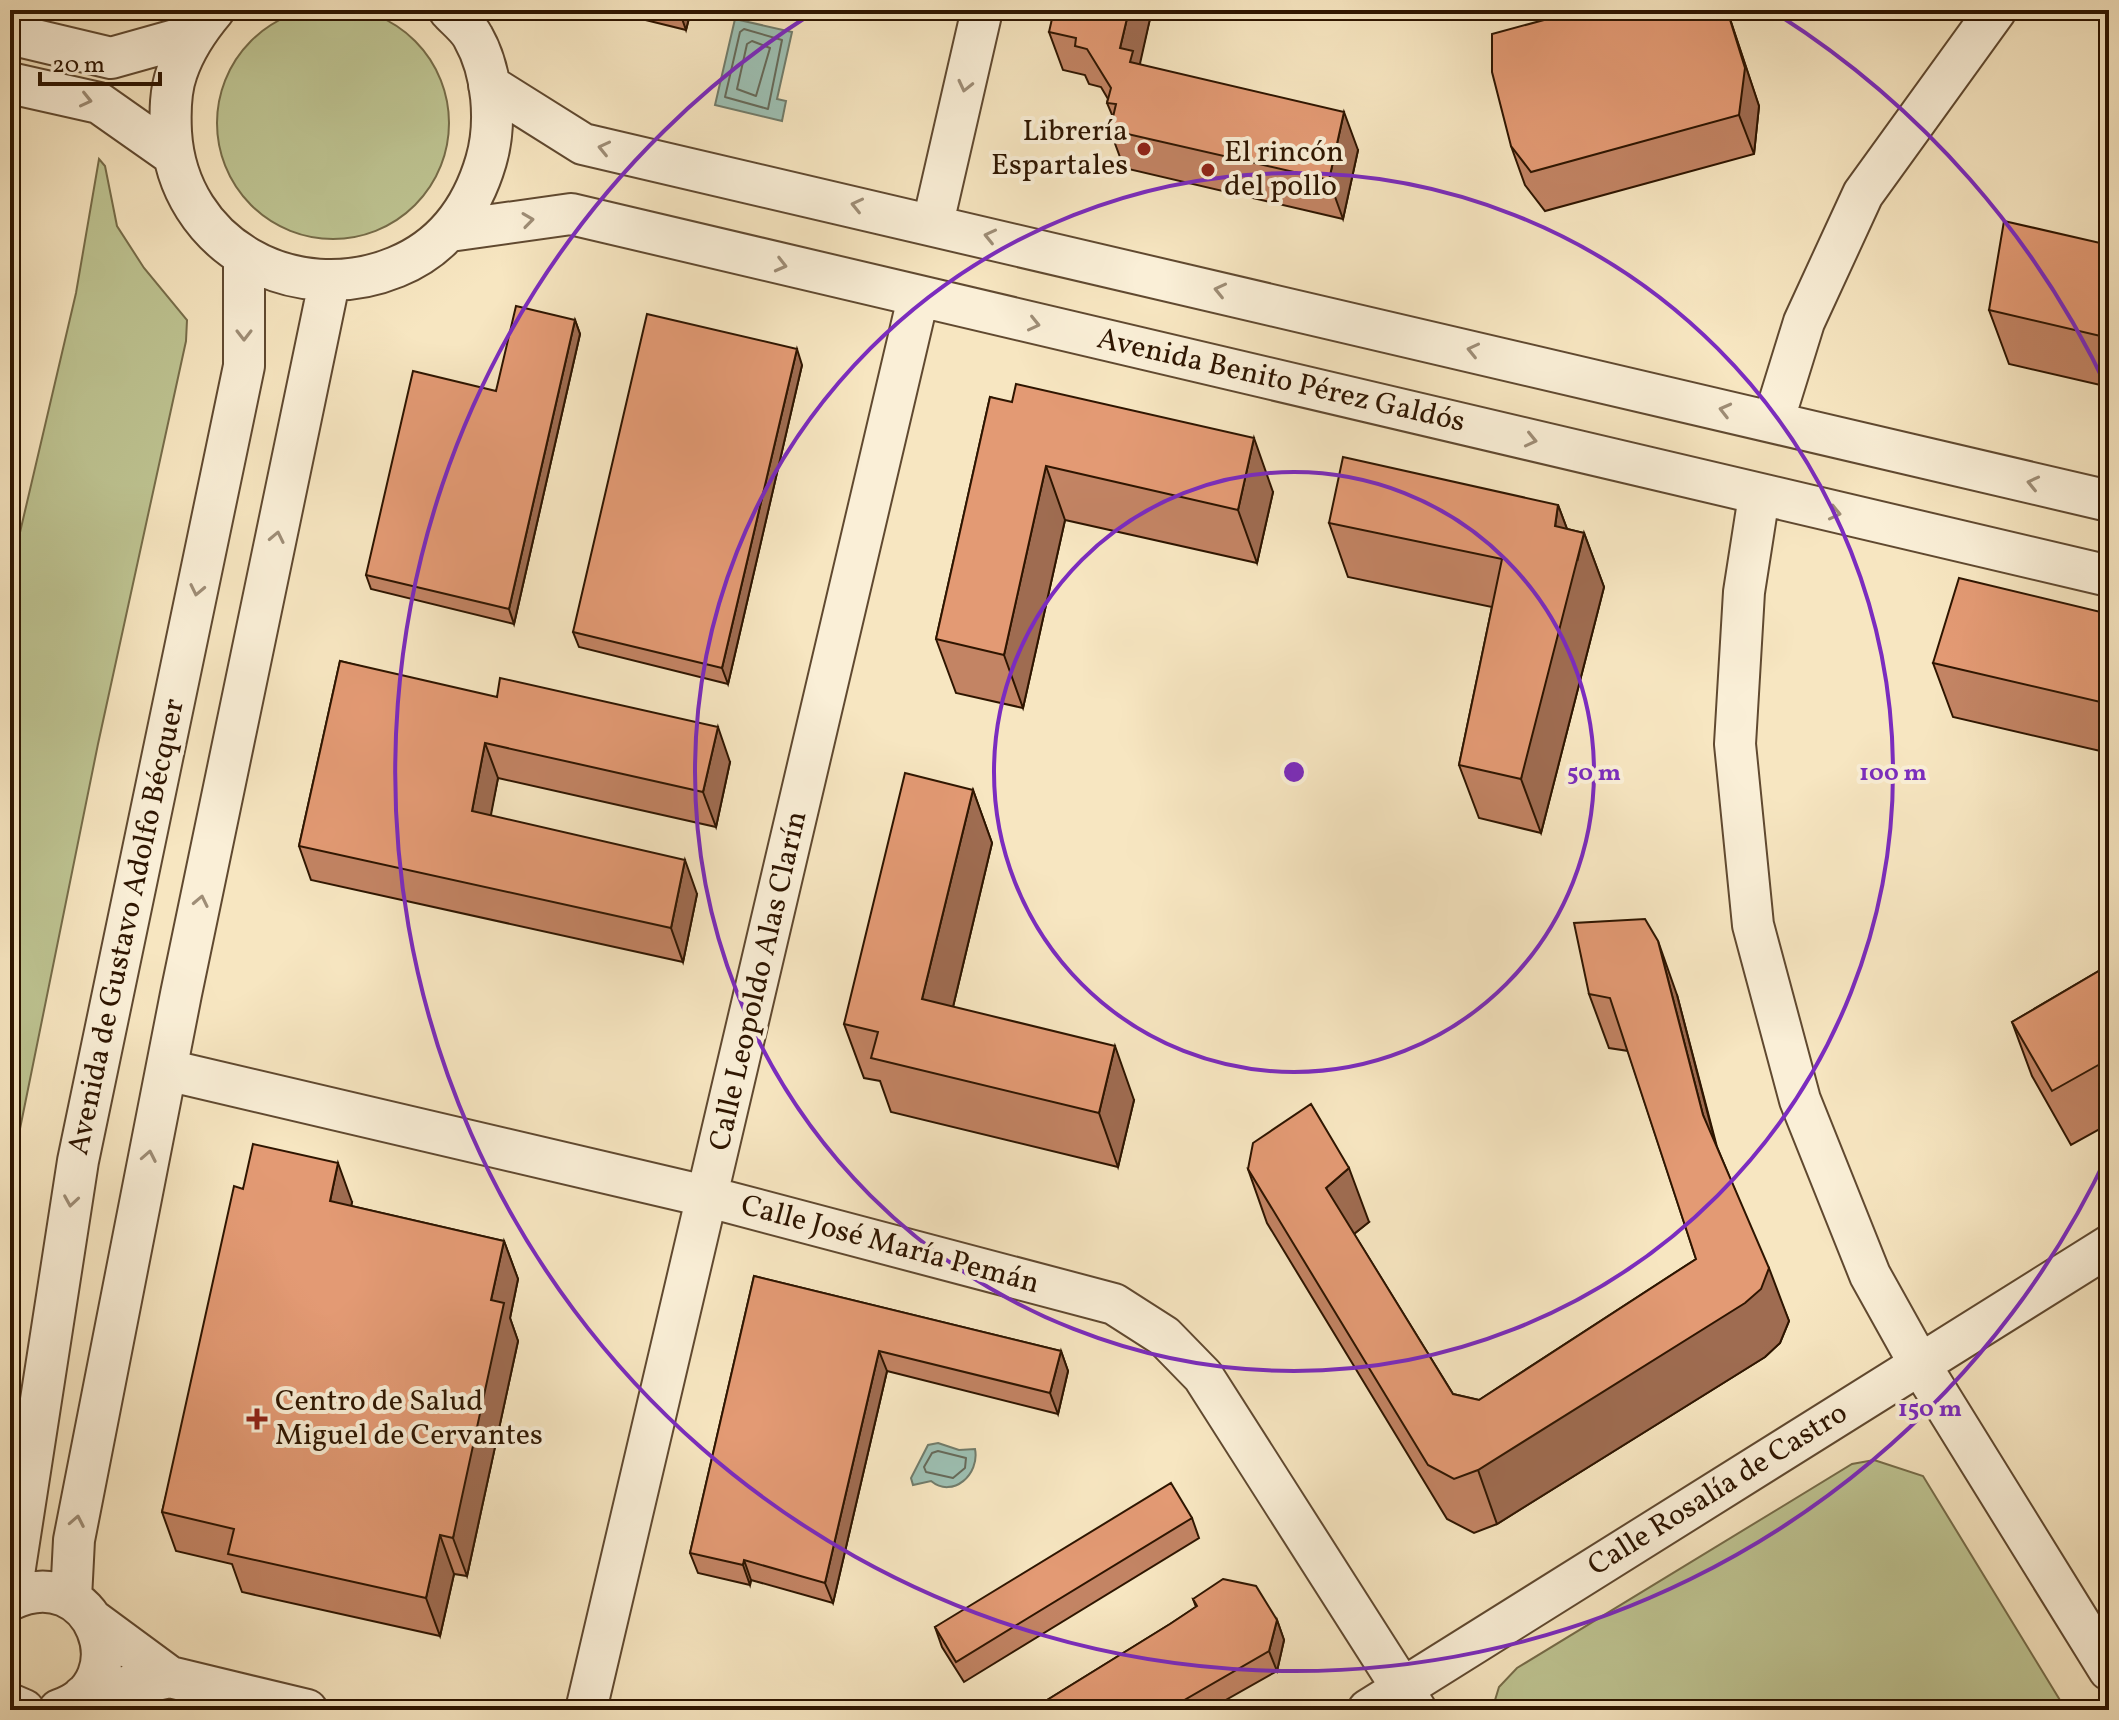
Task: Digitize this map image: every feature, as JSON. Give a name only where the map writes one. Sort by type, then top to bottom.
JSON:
[{"type":"street","points":[[203,23],[176,73],[170,108],[173,155],[187,193],[214,231],[244,257],[280,274],[329,283],[368,279],[417,259],[450,231],[477,191],[492,139],[489,85],[473,36],[449,10]]},
{"type":"street","points":[[933,223],[982,10]]},
{"type":"street","points":[[1773,422],[1804,322],[1863,194],[1996,10]]},
{"type":"street","points":[[10,34],[111,58],[203,23]]},
{"type":"street","points":[[10,83],[99,103],[173,155]]},
{"type":"street","points":[[489,85],[583,144],[933,223],[2109,501]]},
{"type":"street","name":"Avenida Benito Pérez Galdós","points":[[450,231],[571,214],[2109,576]]},
{"type":"street","name":"Avenida de Gustavo Adolfo Bécquer","points":[[10,1600],[78,1161],[244,366],[244,257]]},
{"type":"street","points":[[71,1703],[96,1680],[102,1661],[102,1640],[83,1610],[74,1540],[329,283]]},
{"type":"street","name":"Calle Leopoldo Alas Clarín","points":[[586,1710],[918,298]]},
{"type":"street","points":[[1759,496],[1744,592],[1735,744],[1753,925],[1800,1100],[1870,1275],[1919,1363],[2109,1670]]},
{"type":"street","name":"Calle José María Pemán","points":[[167,1070],[709,1197],[1114,1304],[1164,1336],[1203,1376],[1410,1699]]},
{"type":"street","name":"Calle Rosalía de Castro","points":[[1368,1710],[1410,1699],[1919,1363],[2109,1246]]},
{"type":"street","points":[[10,1600],[41,1591],[83,1610],[170,1677],[307,1710]]},
{"type":"street","points":[[71,1703],[170,1677]]},
{"type":"street","points":[[10,1704],[24,1710]]},
{"type":"green space","points":[[333,7],[356,9],[377,16],[415,41],[440,79],[447,100],[447,146],[440,167],[415,205],[377,230],[356,237],[333,239],[310,237],[289,230],[251,205],[226,167],[219,146],[217,123],[219,100],[226,79],[251,41],[289,16],[310,9]]},
{"type":"green space","points":[[99,159],[105,166],[117,226],[144,268],[187,320],[186,341],[98,744],[10,1178],[10,575],[76,293]]},
{"type":"green space","points":[[1874,1460],[1923,1476],[2066,1710],[1492,1710],[1499,1687],[1517,1668],[1852,1464]]},
{"type":"water","points":[[735,19],[792,32],[777,99],[786,101],[782,121],[715,105]]},
{"type":"water","points":[[938,1443],[959,1450],[975,1449],[969,1475],[948,1487],[931,1481],[913,1485],[911,1478],[928,1445]]},
{"type":"building","points":[[1054,10],[1129,10],[1120,48],[1133,51],[1130,62],[1344,112],[1329,180],[1110,130],[1116,104],[1107,103],[1111,88],[1087,49],[1075,46],[1076,38],[1049,32]]},
{"type":"building","points":[[1581,10],[1727,10],[1745,68],[1739,115],[1531,172],[1511,146],[1492,72],[1492,34]]},
{"type":"building","points":[[2004,221],[2109,245],[2109,338],[1989,310]]},
{"type":"building","points":[[516,306],[575,320],[509,609],[366,575],[413,371],[496,391]]},
{"type":"building","points":[[647,314],[797,349],[722,668],[573,632]]},
{"type":"building","points":[[1016,384],[1254,438],[1238,510],[1046,466],[1004,655],[936,639],[990,397],[1012,402]]},
{"type":"building","points":[[1343,457],[1558,505],[1555,526],[1584,533],[1521,779],[1459,765],[1502,559],[1329,523]]},
{"type":"building","points":[[1959,578],[2109,614],[2109,704],[1933,663]]},
{"type":"building","points":[[340,661],[497,697],[500,678],[718,727],[703,792],[485,743],[472,811],[685,860],[671,928],[299,846]]},
{"type":"building","points":[[905,773],[973,790],[922,999],[1115,1046],[1099,1113],[871,1058],[878,1032],[844,1024]]},
{"type":"building","points":[[1645,919],[1658,941],[1703,1115],[1769,1268],[1761,1289],[1745,1303],[1478,1470],[1454,1479],[1428,1465],[1248,1169],[1253,1143],[1311,1104],[1349,1168],[1326,1188],[1453,1394],[1479,1400],[1696,1259],[1610,998],[1589,994],[1574,923]]},
{"type":"building","points":[[2109,965],[2109,1059],[2052,1091],[2012,1022]]},
{"type":"building","name":"Centro de Salud Miguel de Cervantes","points":[[253,1144],[338,1163],[330,1201],[504,1241],[491,1300],[504,1303],[453,1538],[440,1535],[426,1598],[228,1554],[234,1529],[162,1512],[234,1186],[243,1189]]},
{"type":"building","points":[[754,1276],[1061,1351],[1050,1393],[879,1351],[825,1583],[744,1560],[743,1565],[690,1553]]},
{"type":"building","points":[[1171,1483],[1192,1518],[956,1662],[935,1627]]},
{"type":"building","points":[[1223,1579],[1256,1586],[1277,1620],[1269,1651],[1167,1710],[1031,1710],[1197,1606],[1193,1599]]},
{"type":"place","name":"Librería Espartales","points":[[1144,149]]},
{"type":"place","name":"El rincón del pollo","points":[[1208,170]]},
{"type":"place","name":"Centro de Salud Miguel de Cervantes","points":[[257,1419]]}]
